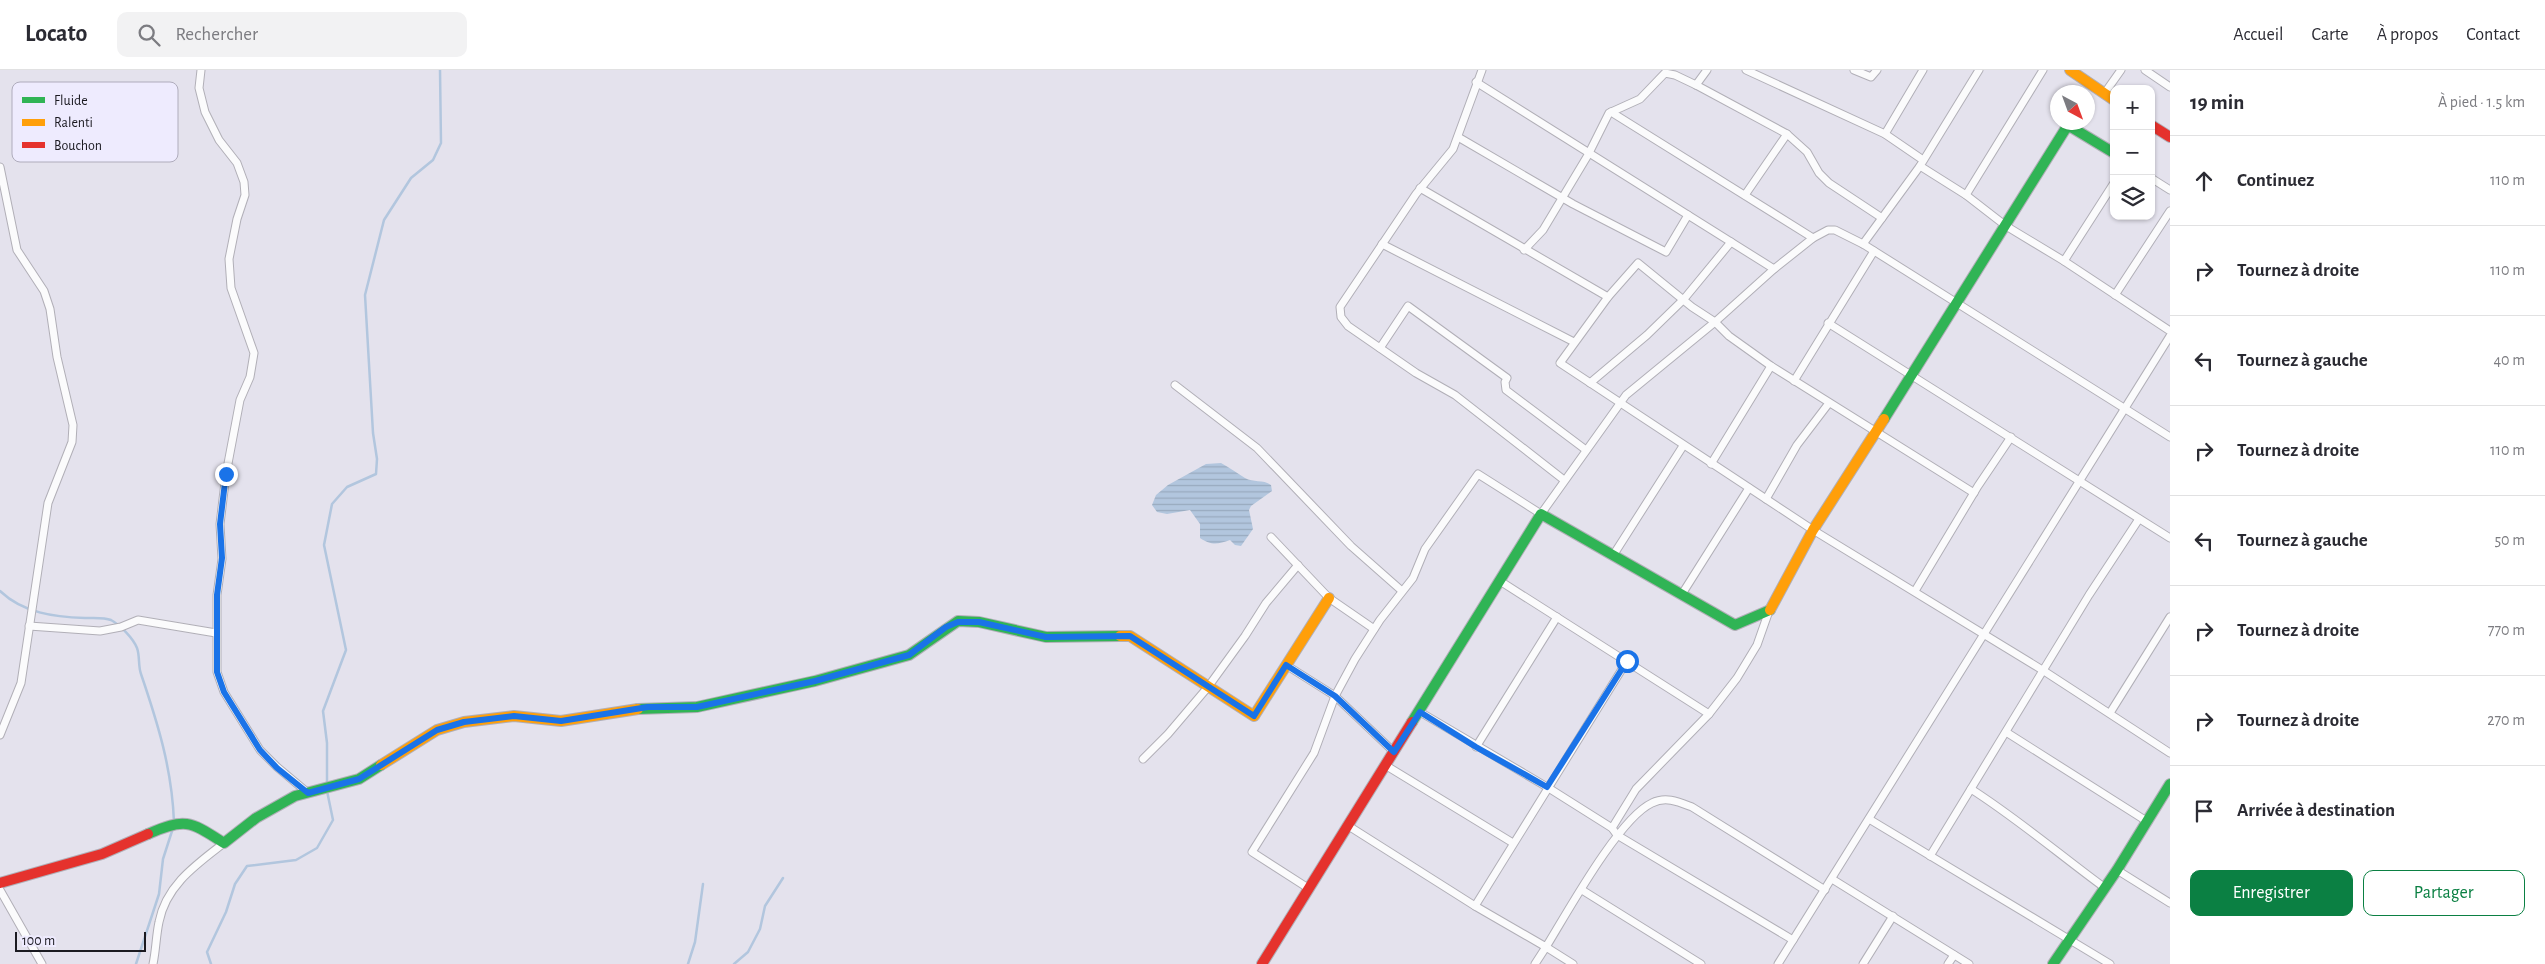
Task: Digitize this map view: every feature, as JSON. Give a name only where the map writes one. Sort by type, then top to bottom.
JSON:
[{"type":"street","points":[[201,70],[199,88],[205,112],[219,140],[237,163],[244,182],[246,195],[238,219],[229,259],[231,288],[254,353],[250,377],[240,400],[226,474],[220,524],[222,558],[217,595],[217,672],[224,692],[260,750],[277,768],[308,793]]},
{"type":"street","points":[[1482,70],[1476,82],[1458,137],[1448,158],[1420,188],[1382,244],[1340,307],[1341,317],[1348,326],[1416,373],[1455,394],[1564,480]]},
{"type":"street","points":[[1696,85],[1707,70]]},
{"type":"street","points":[[1746,70],[1885,134],[2006,226],[2064,261],[2170,331]]},
{"type":"street","points":[[1854,70],[1867,77],[1871,77],[1877,70]]},
{"type":"street","points":[[1885,134],[1923,70]]},
{"type":"street","points":[[1863,244],[1922,163],[1979,70]]},
{"type":"street","points":[[1966,195],[2043,70]]},
{"type":"street","points":[[2070,70],[2110,98]]},
{"type":"street","points":[[2104,94],[2122,70]]},
{"type":"street","points":[[2145,70],[2170,87]]},
{"type":"street","points":[[1524,250],[1543,230],[1611,112],[1640,99],[1665,73],[1675,75],[1696,85],[1787,134],[1807,152],[1818,173],[1829,183],[1882,218]]},
{"type":"street","points":[[1476,82],[1774,269]]},
{"type":"street","points":[[1611,112],[1813,238]]},
{"type":"street","points":[[1612,828],[1636,789],[1709,714],[1737,678],[1757,645],[1769,611],[1813,530],[1958,304],[2066,128],[2071,127],[2110,151]]},
{"type":"street","points":[[2155,128],[2170,137]]},
{"type":"street","points":[[1745,195],[1787,134]]},
{"type":"street","points":[[1458,137],[1563,198],[1666,252],[1688,215]]},
{"type":"street","points":[[0,167],[16,250],[44,291],[50,309],[73,425],[72,442],[48,503],[21,683],[0,735]]},
{"type":"street","points":[[2155,181],[2170,190]]},
{"type":"street","points":[[1420,188],[1608,297]]},
{"type":"street","points":[[2064,261],[2110,189]]},
{"type":"street","points":[[2115,295],[2167,224],[2170,211]]},
{"type":"street","points":[[1262,964],[1347,824],[1420,712],[1541,514],[1618,404],[1646,377],[1715,322],[1774,269],[1813,238],[1832,229],[1863,244],[2124,410],[2170,437]]},
{"type":"street","points":[[1590,383],[1684,299],[1731,242]]},
{"type":"street","points":[[1382,244],[1574,342]]},
{"type":"street","points":[[1794,380],[1874,251]]},
{"type":"street","points":[[1974,493],[1875,433],[1771,366],[1729,336],[1715,322],[1638,263],[1608,297],[1560,363],[1618,404],[1813,530],[2044,670],[2170,753]]},
{"type":"street","points":[[1380,348],[1408,306],[1508,378],[1505,382],[1506,390],[1586,450]]},
{"type":"street","points":[[1828,323],[2170,538]]},
{"type":"street","points":[[1778,964],[1832,880],[1982,633],[2170,336]]},
{"type":"street","points":[[1711,464],[1771,366]]},
{"type":"street","points":[[1175,385],[1257,448],[1352,546],[1402,591]]},
{"type":"street","points":[[1766,499],[1797,445],[1829,403]]},
{"type":"street","points":[[1915,591],[1974,493],[2011,437]]},
{"type":"street","points":[[1614,554],[1683,446]]},
{"type":"street","points":[[1308,888],[1252,852],[1314,753],[1335,696],[1374,629],[1413,578],[1425,549],[1478,474],[1541,514],[1614,554],[1735,625],[1769,611]]},
{"type":"street","points":[[1682,594],[1748,488]]},
{"type":"street","points":[[1930,856],[2139,519]]},
{"type":"street","points":[[1271,537],[1329,598],[1374,629]]},
{"type":"street","points":[[1143,759],[1168,734],[1208,687],[1266,603],[1298,566]]},
{"type":"street","points":[[1500,580],[1709,714]]},
{"type":"street","points":[[153,964],[159,920],[166,899],[184,875],[256,818],[294,796],[359,779],[437,730],[464,722],[514,716],[561,721],[648,707],[697,707],[815,681],[909,655],[946,627],[958,622],[979,622],[1046,637],[1130,636],[1254,716],[1329,598]]},
{"type":"street","points":[[1476,747],[1557,617]]},
{"type":"street","points":[[2110,714],[2170,618]]},
{"type":"street","points":[[29,626],[100,631],[121,627],[138,620],[216,633]]},
{"type":"street","points":[[1475,906],[1547,787],[1627,661]]},
{"type":"street","points":[[1286,665],[1335,696],[1394,752]]},
{"type":"street","points":[[1420,712],[1476,747],[1547,787],[1612,828],[1617,835],[1792,940]]},
{"type":"street","points":[[2006,732],[2148,822]]},
{"type":"street","points":[[1385,766],[1513,843]]},
{"type":"street","points":[[2054,964],[2069,938],[2105,888],[2148,822],[2170,784]]},
{"type":"street","points":[[1971,789],[2014,817],[2050,847],[2105,888]]},
{"type":"street","points":[[1535,964],[1617,835],[1634,814],[1653,802],[1674,799],[1692,807],[1825,890]]},
{"type":"street","points":[[1869,819],[2110,964]]},
{"type":"street","points":[[0,883],[102,854],[158,829],[182,822],[195,824],[224,843]]},
{"type":"street","points":[[1347,824],[1475,906],[1573,964]]},
{"type":"street","points":[[2117,870],[2170,903]]},
{"type":"street","points":[[1832,880],[1969,964]]},
{"type":"street","points":[[0,890],[42,964]]},
{"type":"street","points":[[1582,890],[1701,964]]},
{"type":"street","points":[[1863,964],[1892,916]]},
{"type":"street","points":[[1948,964],[1954,955]]},
{"type":"water","points":[[1221,463],[1248,479],[1271,485],[1272,491],[1251,506],[1249,510],[1253,529],[1241,546],[1235,545],[1230,540],[1215,544],[1200,538],[1200,524],[1190,510],[1167,514],[1157,512],[1152,505],[1156,495],[1168,485],[1206,464]]},
{"type":"waterway","points":[[327,783],[327,743],[323,711],[346,650],[324,545],[332,504],[347,487],[376,474],[377,459],[373,433],[365,295],[384,220],[411,178],[433,160],[441,143],[440,70]]},
{"type":"waterway","points":[[0,591],[29,609],[51,615],[111,620],[133,640],[138,651],[140,671],[163,747],[173,802],[174,822]]},
{"type":"waterway","points":[[211,964],[207,952],[226,912],[235,884],[247,866],[296,860],[317,848],[333,820],[327,791]]},
{"type":"waterway","points":[[136,964],[159,894],[163,859],[173,828]]},
{"type":"waterway","points":[[734,964],[748,952],[760,929],[765,906],[783,878]]},
{"type":"waterway","points":[[688,964],[695,942],[703,884]]},
{"type":"traffic: fast","points":[[1884,419],[2066,128],[2071,127],[2110,151]]},
{"type":"traffic: fast","points":[[1412,722],[1541,514],[1735,625],[1770,610]]},
{"type":"traffic: fast","points":[[638,709],[697,707],[815,681],[909,655],[958,621],[979,622],[1046,637],[1120,636]]},
{"type":"traffic: fast","points":[[148,834],[171,825],[188,824],[204,830],[224,843],[256,818],[295,796],[359,779],[381,765]]},
{"type":"traffic: fast","points":[[2053,964],[2117,870],[2170,784]]},
{"type":"traffic: slow","points":[[2070,70],[2110,97]]},
{"type":"traffic: slow","points":[[1770,610],[1813,530],[1884,419]]},
{"type":"traffic: slow","points":[[1120,636],[1130,636],[1254,716],[1329,598]]},
{"type":"traffic: slow","points":[[381,765],[437,730],[464,722],[514,716],[561,721],[638,709]]},
{"type":"traffic: jam","points":[[2155,128],[2170,137]]},
{"type":"traffic: jam","points":[[1262,964],[1412,722]]},
{"type":"traffic: jam","points":[[0,883],[102,854],[148,834]]},
{"type":"route","points":[[226,474],[220,524],[222,558],[217,595],[217,672],[224,692],[260,750],[277,768],[308,793],[359,779],[437,730],[464,722],[514,716],[561,721],[648,707],[697,707],[815,681],[909,655],[946,627],[958,622],[979,622],[1046,637],[1130,636],[1254,716],[1286,665],[1335,696],[1394,752],[1420,712],[1476,747],[1547,787],[1627,661]]}]
